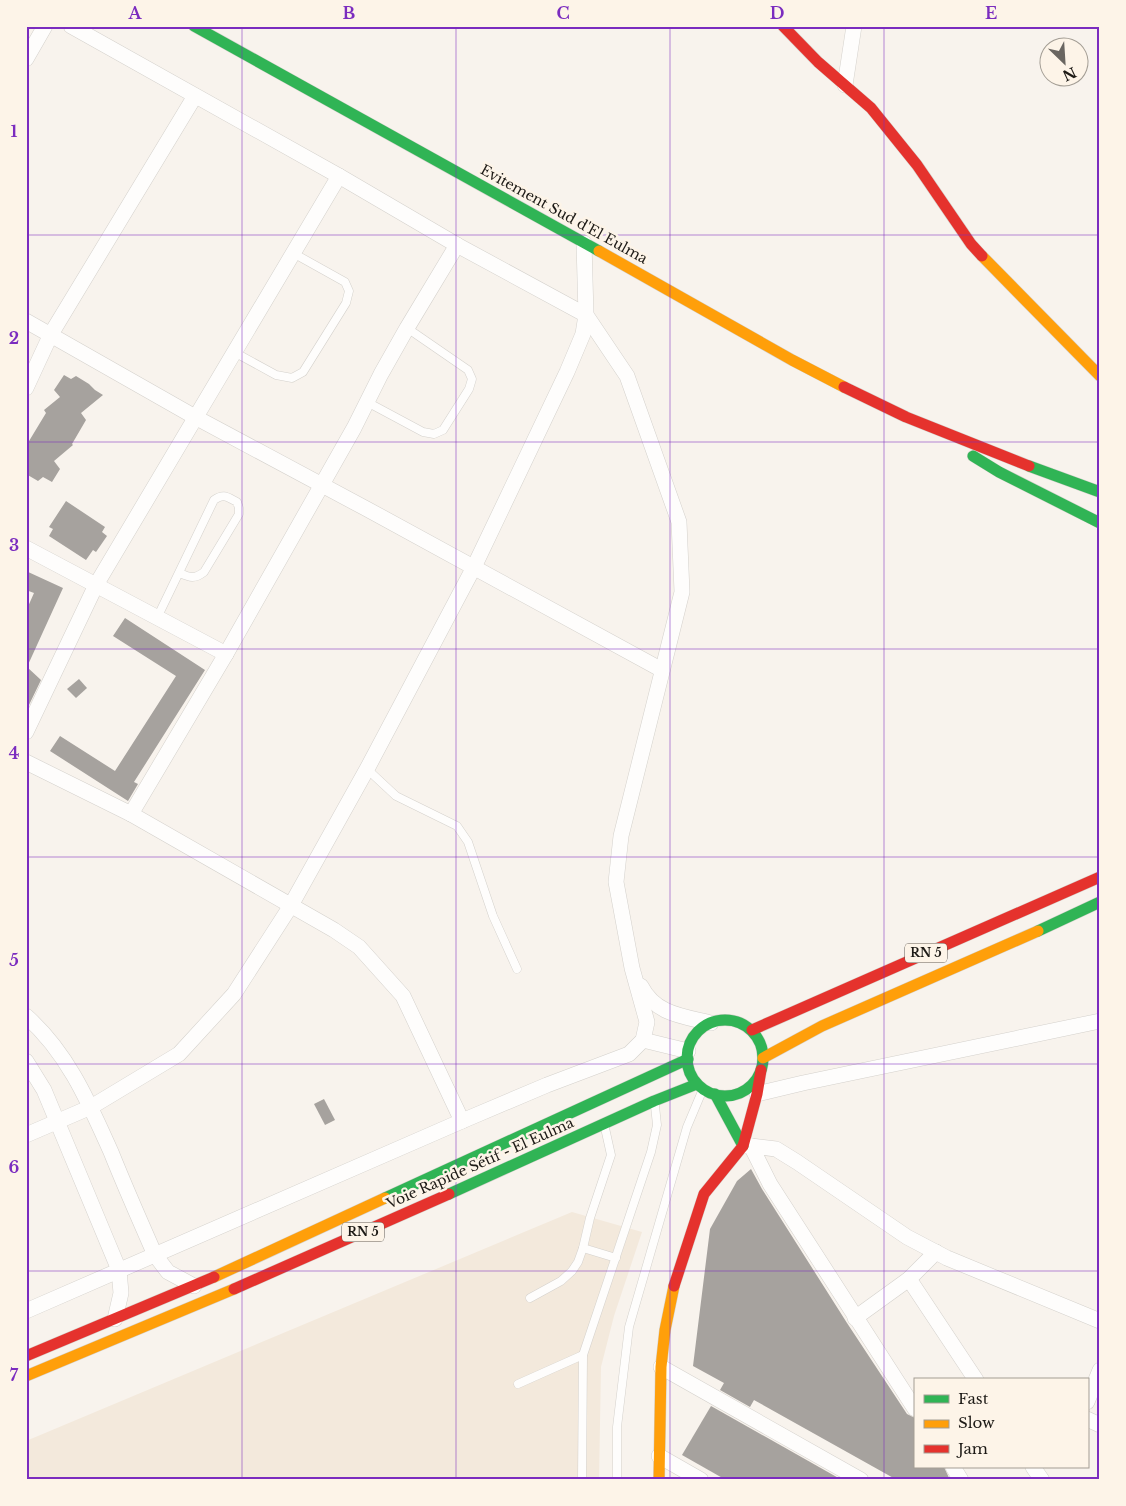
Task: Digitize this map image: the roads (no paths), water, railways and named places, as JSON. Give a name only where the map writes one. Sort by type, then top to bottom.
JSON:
[{"type":"main road","name":"Evitement Sud d'El Eulma","points":[[194,26],[434,158],[792,360],[920,424],[999,472],[1100,523]]},
{"type":"main road","points":[[783,26],[818,62],[871,108],[917,165],[970,244],[1100,376]]},
{"type":"main road","name":"Evitement Sud d'El Eulma","points":[[920,424],[1100,492]]},
{"type":"main road","name":"RN 5","points":[[752,1030],[1100,877]]},
{"type":"main road","name":"RN 5","points":[[763,1058],[822,1026],[1100,902]]},
{"type":"main road","points":[[659,1480],[661,1367],[672,1290],[704,1194],[747,1146],[758,1094],[763,1058],[761,1046],[752,1030],[735,1021],[723,1020],[711,1023],[700,1030],[692,1039],[688,1055],[688,1065],[693,1078],[700,1086],[715,1094],[729,1096],[743,1092],[754,1083],[761,1070]]},
{"type":"main road","name":"Voie Rapide Sétif - El Eulma","points":[[26,1356],[194,1286],[688,1055]]},
{"type":"main road","name":"Voie Rapide Sétif - El Eulma","points":[[26,1376],[212,1299],[654,1101],[700,1086]]},
{"type":"main road","points":[[715,1094],[747,1146]]},
{"type":"street","points":[[26,59],[45,26]]},
{"type":"street","points":[[26,1311],[462,1121],[547,1085],[629,1054],[643,1040],[647,1022],[632,968],[616,882],[621,836],[682,592],[679,522],[627,376],[586,315],[457,246],[339,176],[71,26]]},
{"type":"street","points":[[845,85],[854,26]]},
{"type":"street","points":[[26,388],[51,334],[195,96]]},
{"type":"street","points":[[26,732],[96,585],[339,176]]},
{"type":"street","points":[[26,1135],[91,1107],[179,1054],[234,994],[290,907],[367,769],[474,567],[567,372],[583,334],[586,315],[584,243]]},
{"type":"street","points":[[131,814],[226,654],[354,428],[407,328],[457,246]]},
{"type":"street","points":[[26,321],[195,417],[662,670]]},
{"type":"street","points":[[26,548],[226,654]]},
{"type":"street","points":[[26,762],[131,814],[290,907],[334,930],[359,947],[403,996],[462,1121]]},
{"type":"street","points":[[632,968],[647,998],[668,1012],[711,1023]]},
{"type":"street","points":[[26,1016],[45,1035],[73,1072],[91,1107],[155,1255],[168,1272],[194,1286]]},
{"type":"street","points":[[758,1094],[1100,1021]]},
{"type":"street","points":[[643,1040],[688,1055]]},
{"type":"street","points":[[26,1061],[44,1090],[119,1270],[122,1293],[114,1319]]},
{"type":"street","points":[[747,1146],[776,1149],[908,1237],[936,1252],[1100,1321]]},
{"type":"street","points":[[747,1146],[855,1318],[914,1407]]},
{"type":"street","points":[[855,1318],[909,1279],[936,1252]]},
{"type":"street","points":[[909,1279],[974,1376]]},
{"type":"street","points":[[661,1367],[861,1480]]},
{"type":"street","points":[[1088,1400],[1100,1370]]},
{"type":"street","points":[[1088,1420],[1100,1424]]},
{"type":"street","points":[[659,1456],[701,1480]]},
{"type":"street","points":[[954,1468],[961,1480]]},
{"type":"street","points":[[1035,1468],[1042,1480]]},
{"type":"lane","points":[[234,352],[276,375],[292,378],[303,372],[346,304],[349,291],[345,282],[293,253]]},
{"type":"lane","points":[[367,402],[423,432],[434,434],[443,430],[470,389],[472,379],[468,370],[407,328]]},
{"type":"lane","points":[[158,618],[214,500],[220,496],[237,502],[238,514],[204,572],[198,577],[190,578],[180,573]]},
{"type":"lane","points":[[367,769],[396,796],[457,826],[468,842],[493,916],[517,969]]},
{"type":"lane","points":[[617,1480],[617,1427],[629,1327],[700,1086]]},
{"type":"lane","points":[[582,1480],[583,1356],[651,1152],[657,1125],[654,1101]]},
{"type":"lane","points":[[530,1298],[561,1281],[578,1262],[590,1218],[611,1155],[610,1142],[604,1124]]},
{"type":"lane","points":[[583,1248],[616,1258]]},
{"type":"lane","points":[[518,1384],[583,1356]]}]
